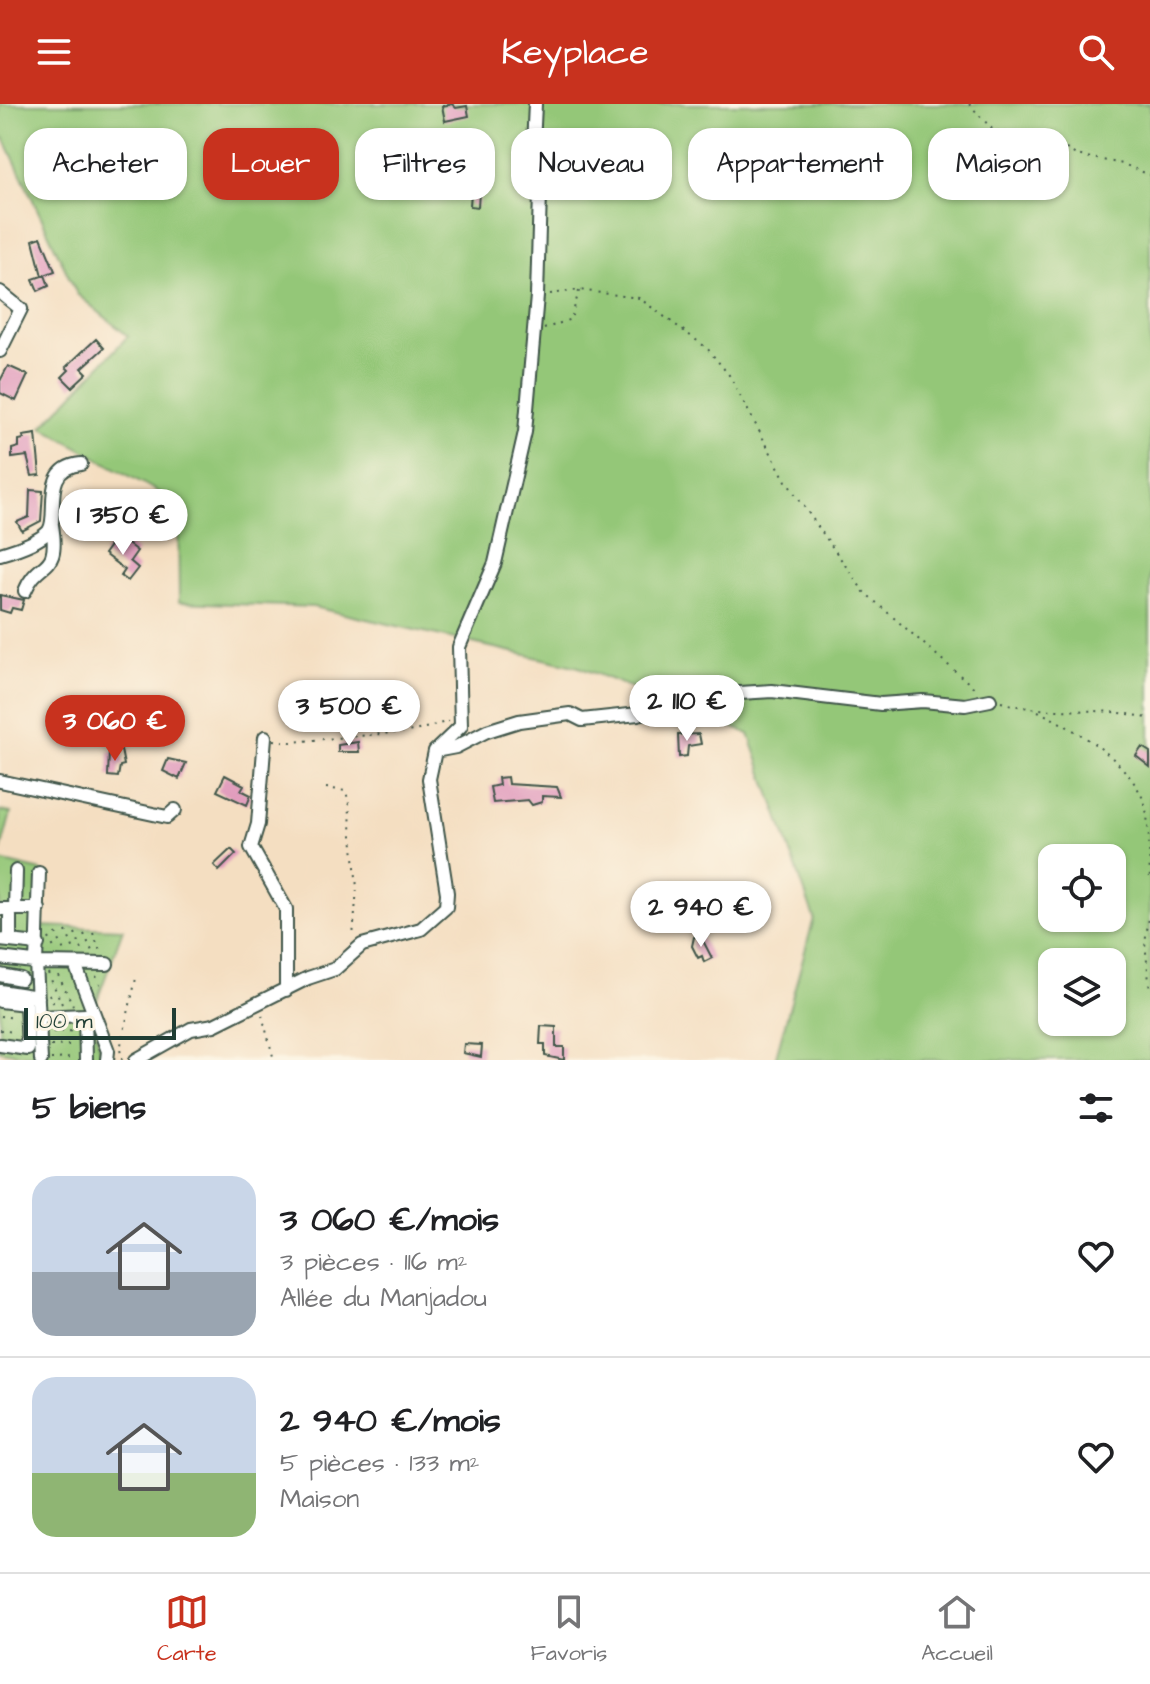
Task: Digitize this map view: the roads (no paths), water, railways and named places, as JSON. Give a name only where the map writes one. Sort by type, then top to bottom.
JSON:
[{"type":"street","points":[[136,1060],[191,1029],[214,1025],[335,969],[362,945],[421,929],[446,907],[447,893],[429,779],[435,751],[462,722],[457,674],[459,647],[495,563],[525,432],[537,296],[540,193],[533,146],[535,104]]},
{"type":"street","points":[[0,292],[21,309],[0,351]]},
{"type":"street","points":[[25,591],[49,565],[56,550],[50,505],[55,485],[64,470],[81,464]]},
{"type":"street","points":[[0,554],[37,539],[52,525]]},
{"type":"street","points":[[435,751],[519,721],[570,714],[582,720],[638,714],[724,694],[772,691],[881,704],[923,701],[965,705],[990,700]]},
{"type":"street","points":[[265,738],[258,824],[251,847],[286,909],[286,990]]},
{"type":"street","points":[[0,781],[167,817],[175,810]]},
{"type":"street","points":[[16,871],[5,940],[38,944]]},
{"type":"street","points":[[33,1019],[44,963],[38,944],[39,873]]},
{"type":"street","points":[[8,911],[39,909]]},
{"type":"street","points":[[0,958],[89,964],[108,1051],[107,1060]]},
{"type":"street","points":[[0,975],[21,979]]},
{"type":"street","points":[[0,991],[38,997]]},
{"type":"street","points":[[0,1001],[26,1004],[33,1019],[41,1060]]},
{"type":"street","points":[[33,1019],[85,1015],[86,1054]]},
{"type":"street","points":[[0,1045],[28,1049],[36,1038]]}]
